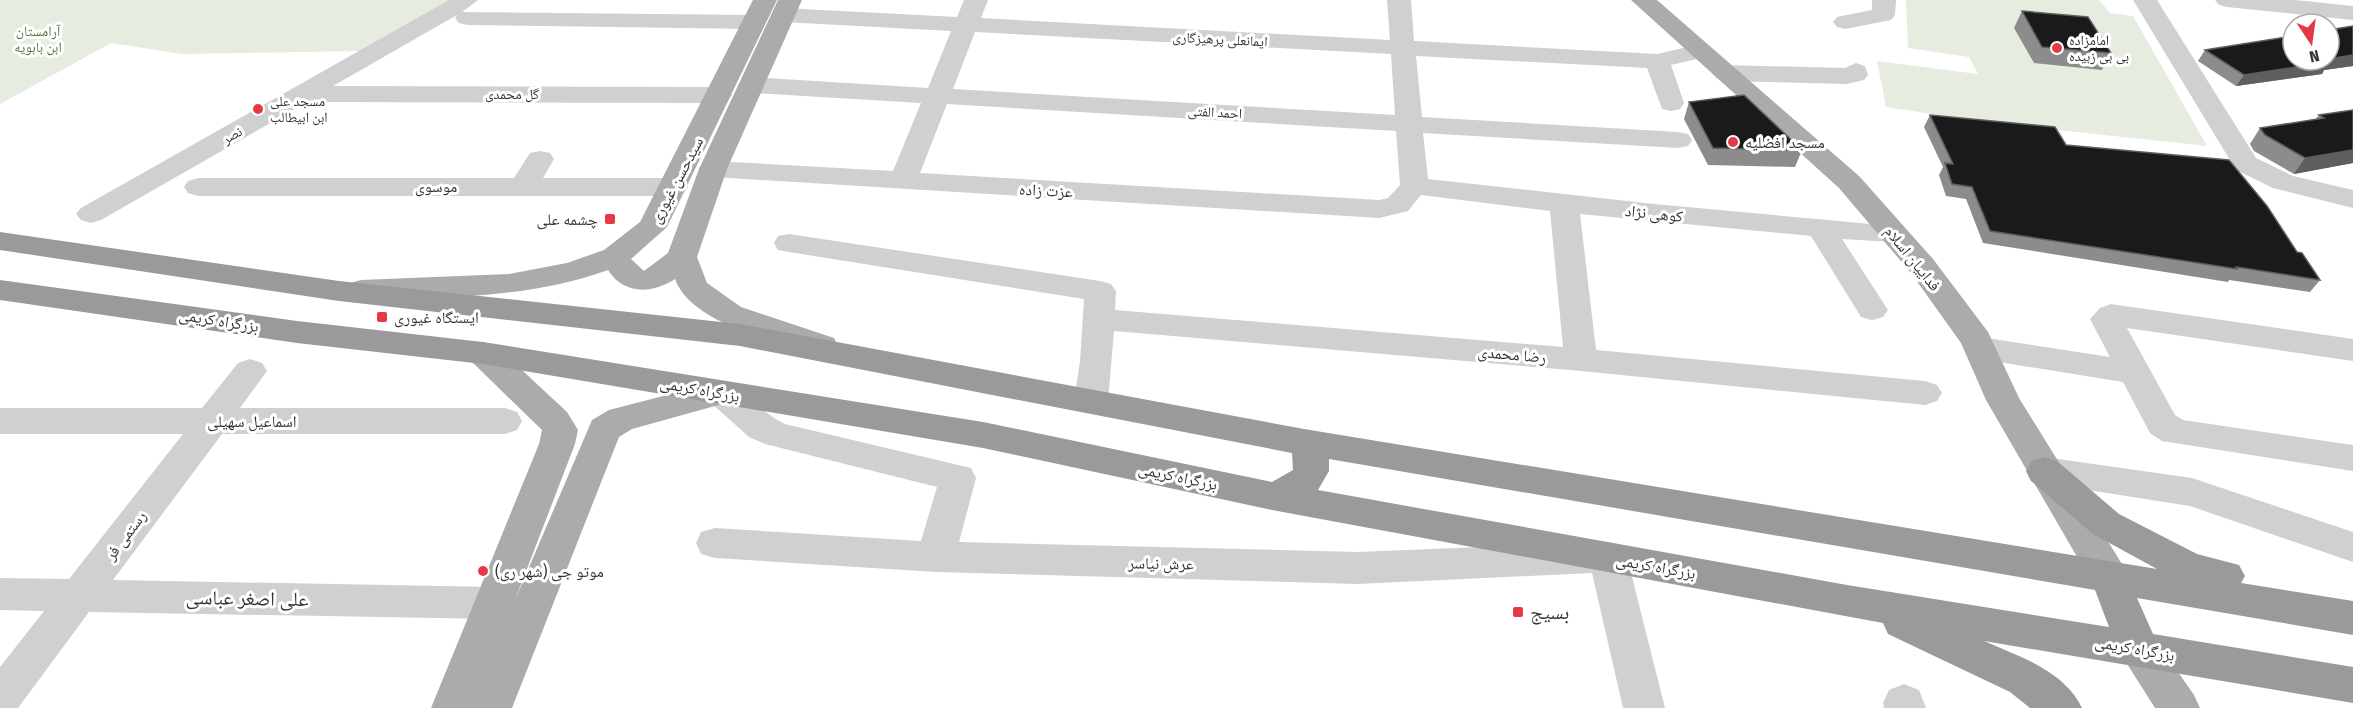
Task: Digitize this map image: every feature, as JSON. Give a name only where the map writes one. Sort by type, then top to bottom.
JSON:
[{"type":"highway","points":[[0,241],[339,291],[740,334],[1304,442],[2108,575],[2353,618]]},
{"type":"highway","name":"بزرگراه کریمی","points":[[0,290],[297,332],[483,353],[983,435],[1272,496],[1847,601],[2353,685]]},
{"type":"highway","points":[[1272,496],[1294,489],[1310,476],[1313,464],[1311,452],[1304,442]]},
{"type":"highway","points":[[2044,471],[2106,524],[2188,568],[2353,603]]},
{"type":"highway","points":[[2108,575],[2138,648]]},
{"type":"highway","points":[[1847,601],[1931,634],[2025,679],[2061,708]]},
{"type":"highway","points":[[2342,708],[2353,704]]},
{"type":"main road","name":"فداییان اسلام","points":[[1643,0],[1849,182],[1922,266],[1980,348],[2003,400],[2108,575]]},
{"type":"main road","name":"سیدحسن غیوری","points":[[682,257],[713,169],[752,85],[773,9]]},
{"type":"main road","name":"سیدحسن غیوری","points":[[339,291],[509,284],[573,272],[615,257],[652,227],[719,95],[773,9]]},
{"type":"main road","points":[[615,257],[622,272],[633,281],[648,280],[664,274],[682,257],[694,288],[730,314],[852,356]]},
{"type":"main road","points":[[483,353],[555,421],[560,430]]},
{"type":"main road","points":[[604,429],[621,419],[722,393]]},
{"type":"main road","points":[[452,708],[557,444],[560,430],[573,417],[590,413],[601,417],[604,429],[491,708]]},
{"type":"main road","points":[[2138,648],[2158,708]]},
{"type":"main road","points":[[2138,648],[2179,708]]},
{"type":"street","points":[[903,181],[976,0]]},
{"type":"street","points":[[1399,0],[1414,186]]},
{"type":"street","points":[[1845,22],[1882,15],[1884,0]]},
{"type":"street","points":[[2145,0],[2246,164],[2258,173],[2277,180],[2353,199]]},
{"type":"street","points":[[2227,0],[2353,13]]},
{"type":"street","points":[[2340,0],[2353,7]]},
{"type":"street","name":"ایمانعلی پرهیزگاری","points":[[466,9],[773,9],[966,25],[1657,61],[1701,51]]},
{"type":"street","name":"نصر","points":[[91,214],[305,94],[466,9]]},
{"type":"street","points":[[1657,61],[1671,103]]},
{"type":"street","points":[[1725,72],[1847,76],[1855,75],[1856,71]]},
{"type":"street","name":"احمد الفتی","points":[[752,85],[1678,140]]},
{"type":"street","name":"گل محمدی","points":[[305,94],[719,95]]},
{"type":"street","points":[[524,186],[540,159]]},
{"type":"street","name":"عزت زاده","points":[[713,169],[1379,209],[1398,205],[1414,186]]},
{"type":"street","name":"کوهی نژاد","points":[[1414,186],[1564,204],[1894,234]]},
{"type":"street","name":"موسوی","points":[[198,187],[674,187]]},
{"type":"street","points":[[1564,204],[1581,360]]},
{"type":"street","points":[[1821,229],[1872,310]]},
{"type":"street","points":[[789,243],[1100,291],[1097,361],[1091,401]]},
{"type":"street","points":[[2353,350],[2111,315],[2106,319],[2162,424],[2174,432],[2353,458]]},
{"type":"street","name":"رضا محمدی","points":[[1098,319],[1581,360],[1925,393]]},
{"type":"street","points":[[1980,348],[2134,372]]},
{"type":"street","name":"رستمی فر","points":[[0,699],[250,371]]},
{"type":"street","points":[[722,393],[761,428],[777,435],[958,478],[936,557]]},
{"type":"street","name":"اسماعیل سهیلی","points":[[0,421],[505,421]]},
{"type":"street","points":[[2044,471],[2192,492],[2353,547]]},
{"type":"street","name":"عرش نیاسر","points":[[715,543],[936,557],[1357,568],[1608,557]]},
{"type":"street","points":[[1608,557],[1644,708]]},
{"type":"street","name":"علی اصغر عباسی","points":[[0,594],[494,603]]},
{"type":"green space","name":"آرامستان ابن بابویه","points":[[0,0],[457,0],[364,51],[182,54],[111,43],[0,104]]},
{"type":"green space","points":[[1906,0],[2099,0],[2110,13],[2133,16],[2207,146],[1992,123],[1886,107],[1877,61],[1978,74],[1969,57],[1908,48]]},
{"type":"building","points":[[2022,11],[2088,17],[2111,53],[2042,47]]},
{"type":"building","points":[[2353,26],[2353,55],[2341,57],[2341,28]]},
{"type":"building","points":[[2281,38],[2281,69],[2244,75],[2205,50]]},
{"type":"building","points":[[1744,95],[1802,150],[1713,148],[1689,102]]},
{"type":"building","points":[[2353,110],[2353,150],[2305,158],[2265,135],[2260,128],[2324,118],[2319,115]]},
{"type":"building","points":[[1930,115],[2055,127],[2066,145],[2229,160],[2267,206],[2297,252],[2302,253],[2320,280],[1990,231],[1972,187],[1952,184],[1945,163],[1953,164]]},
{"type":"place","name":"امامزاده بی بی زبیده","points":[[2057,48]]},
{"type":"place","name":"مسجد علی ابن ابیطالب","points":[[258,109]]},
{"type":"place","name":"مسجد افضلیه","points":[[1733,142]]},
{"type":"place","name":"چشمه علی","points":[[610,219]]},
{"type":"place","name":"ایستگاه غیوری","points":[[382,317]]},
{"type":"place","name":"موتو جی (شهر ری)","points":[[483,571]]},
{"type":"place","name":"بسیج","points":[[1518,612]]}]
